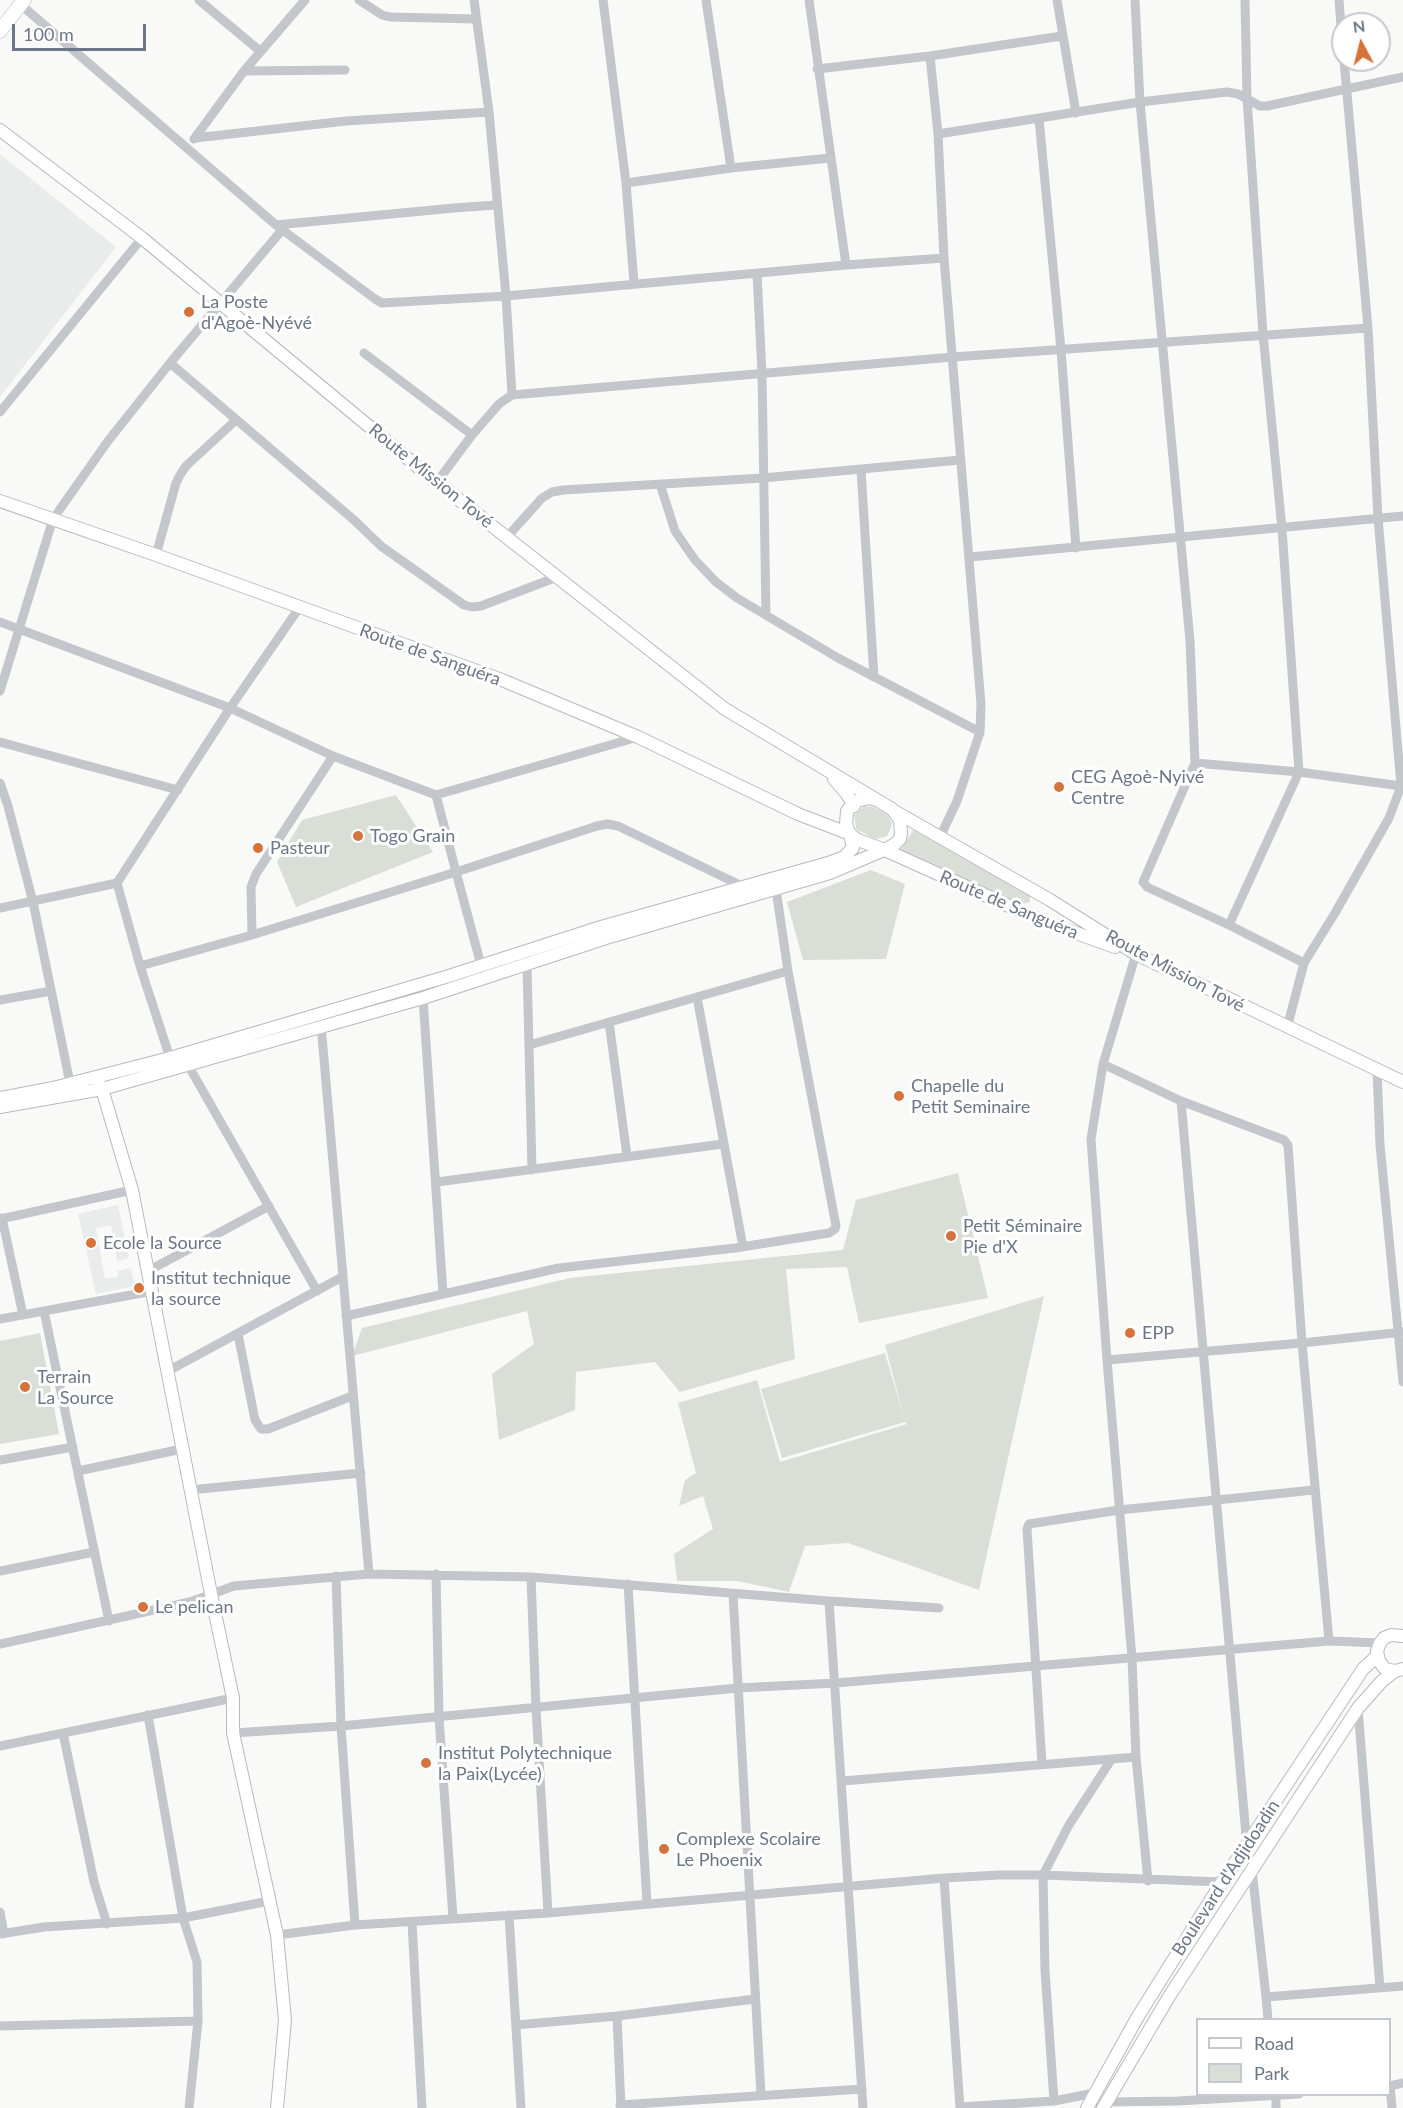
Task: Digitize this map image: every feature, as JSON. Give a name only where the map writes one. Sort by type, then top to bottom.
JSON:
[{"type":"main road","points":[[0,31],[22,2]]},
{"type":"street","points":[[199,0],[260,51]]},
{"type":"street","points":[[186,147],[260,51],[305,0]]},
{"type":"street","points":[[359,0],[382,15],[390,17],[475,19]]},
{"type":"street","points":[[474,0],[489,112],[506,296],[512,395]]},
{"type":"street","points":[[603,0],[626,183],[634,283]]},
{"type":"street","points":[[706,0],[731,168]]},
{"type":"street","points":[[808,0],[846,265]]},
{"type":"street","points":[[1057,0],[1076,113]]},
{"type":"street","points":[[1135,0],[1140,102],[1190,641],[1195,763],[1143,882],[1147,887],[1304,963]]},
{"type":"street","points":[[1229,925],[1299,772],[1282,529],[1263,334],[1247,98],[1245,0]]},
{"type":"street","points":[[22,2],[279,227],[382,303],[506,296],[634,283],[944,258]]},
{"type":"street","points":[[817,69],[930,56],[1062,36]]},
{"type":"street","points":[[930,56],[938,134],[944,258],[981,704],[980,732],[957,801],[940,837]]},
{"type":"street","points":[[244,71],[345,70]]},
{"type":"street","points":[[1287,1028],[1304,963],[1389,818],[1401,786],[1378,518],[1368,328],[1345,72]]},
{"type":"street","points":[[938,134],[1140,102],[1227,92],[1247,98],[1260,106],[1267,106],[1403,77]]},
{"type":"street","points":[[195,138],[346,122],[489,112]]},
{"type":"street","points":[[1040,119],[1076,548]]},
{"type":"street","name":"Route Mission Tové","points":[[0,130],[142,238],[437,482],[725,709],[876,800],[1050,900],[1136,954],[1403,1082]]},
{"type":"street","points":[[626,183],[731,168],[830,159]]},
{"type":"street","points":[[0,691],[53,519],[90,464],[279,227],[496,205]]},
{"type":"street","points":[[0,412],[142,238]]},
{"type":"street","points":[[757,274],[762,373],[766,615]]},
{"type":"street","points":[[437,482],[471,435],[499,404],[512,395],[953,357],[1368,328]]},
{"type":"street","points":[[364,353],[471,435]]},
{"type":"street","points":[[170,363],[354,520],[381,546],[464,605],[481,606],[557,577]]},
{"type":"street","points":[[156,555],[180,475],[236,420]]},
{"type":"street","points":[[507,537],[542,498],[552,492],[563,490],[763,478],[960,460]]},
{"type":"street","points":[[861,470],[874,677]]},
{"type":"street","points":[[660,484],[675,531],[695,560],[716,582],[737,598],[874,677],[980,732]]},
{"type":"street","name":"Route de Sanguéra","points":[[0,501],[501,680],[638,737],[798,814],[850,834],[858,840],[1040,920],[1136,954]]},
{"type":"street","points":[[970,557],[1403,516]]},
{"type":"street","points":[[0,908],[117,883],[230,708],[299,608]]},
{"type":"street","points":[[0,622],[230,708],[333,756],[436,795],[638,737]]},
{"type":"street","points":[[0,742],[178,790]]},
{"type":"street","points":[[252,935],[250,887],[256,874],[333,756]]},
{"type":"street","points":[[1195,763],[1299,772],[1401,786]]},
{"type":"street","points":[[798,814],[845,824],[851,806],[854,806],[847,794],[823,767]]},
{"type":"street","points":[[0,783],[4,807],[33,902],[70,1083]]},
{"type":"street","points":[[436,795],[485,978]]},
{"type":"street","points":[[851,806],[862,799],[876,800]]},
{"type":"street","points":[[0,1098],[70,1083],[99,1083],[170,1058],[320,1020],[423,998],[606,938],[830,873],[884,850],[900,839],[900,820],[892,809]]},
{"type":"street","points":[[0,1107],[99,1083],[188,1065],[481,965],[602,927],[844,857],[853,848],[846,818]]},
{"type":"street","points":[[140,966],[252,935],[608,824],[618,826],[742,886]]},
{"type":"street","points":[[117,883],[140,966],[170,1058]]},
{"type":"street","points":[[346,1316],[559,1268],[743,1247],[829,1233],[835,1230],[788,971],[776,889]]},
{"type":"street","points":[[1040,920],[1050,900]]},
{"type":"street","points":[[1136,954],[1103,1064],[1091,1139],[1132,1658],[1136,1757],[1148,1881]]},
{"type":"street","points":[[527,965],[532,1170]]},
{"type":"street","points":[[530,1045],[788,971]]},
{"type":"street","points":[[0,1000],[51,991]]},
{"type":"street","points":[[698,997],[743,1247]]},
{"type":"street","points":[[423,998],[443,1294]]},
{"type":"street","points":[[320,1020],[369,1574]]},
{"type":"street","points":[[609,1022],[627,1156]]},
{"type":"street","points":[[1103,1064],[1181,1101],[1284,1140],[1288,1145],[1314,1490],[1329,1641]]},
{"type":"street","points":[[188,1065],[317,1291]]},
{"type":"street","points":[[1377,1070],[1380,1145],[1401,1332],[1403,1382]]},
{"type":"street","points":[[99,1083],[132,1190],[233,1698],[233,1732],[277,1935],[285,2020],[277,2108]]},
{"type":"street","points":[[1181,1101],[1247,1846]]},
{"type":"street","points":[[436,1182],[723,1144]]},
{"type":"street","points":[[23,1315],[1,1219],[132,1190]]},
{"type":"street","points":[[148,1271],[269,1206]]},
{"type":"street","points":[[168,1371],[342,1277]]},
{"type":"street","points":[[0,1319],[153,1291]]},
{"type":"street","points":[[44,1311],[109,1621]]},
{"type":"street","points":[[1107,1360],[1401,1332]]},
{"type":"street","points":[[238,1334],[255,1420],[261,1429],[268,1429],[352,1396]]},
{"type":"street","points":[[0,1460],[73,1447]]},
{"type":"street","points":[[78,1471],[182,1449]]},
{"type":"street","points":[[190,1490],[361,1473]]},
{"type":"street","points":[[1042,1764],[1027,1526],[1031,1522],[1119,1510],[1314,1490]]},
{"type":"street","points":[[0,1571],[94,1552]]},
{"type":"street","points":[[0,1644],[190,1602],[234,1586],[369,1574],[531,1577],[939,1608]]},
{"type":"street","points":[[436,1574],[439,1717],[453,1918]]},
{"type":"street","points":[[336,1576],[340,1726],[355,1926]]},
{"type":"street","points":[[531,1577],[548,1913]]},
{"type":"street","points":[[628,1584],[646,1903]]},
{"type":"street","points":[[733,1594],[762,2095]]},
{"type":"street","points":[[829,1601],[863,2108]]},
{"type":"street","points":[[1378,1650],[1391,1635],[1401,1633]]},
{"type":"street","points":[[233,1732],[340,1726],[738,1688],[836,1683],[1329,1641],[1355,1643],[1378,1650]]},
{"type":"street","points":[[1378,1650],[1385,1669],[1399,1670]]},
{"type":"street","name":"Boulevard d'Adjidoadin","points":[[1087,2108],[1137,2018],[1222,1882],[1363,1669],[1378,1650]]},
{"type":"street","name":"Boulevard d'Adjidoadin","points":[[1105,2105],[1170,1995],[1358,1708],[1382,1681],[1399,1670]]},
{"type":"street","points":[[0,1746],[233,1698]]},
{"type":"street","points":[[1358,1708],[1380,1988]]},
{"type":"street","points":[[148,1715],[183,1918],[197,1962],[198,2022],[189,2108]]},
{"type":"street","points":[[63,1733],[94,1882],[107,1924]]},
{"type":"street","points":[[842,1781],[1136,1757]]},
{"type":"street","points":[[1054,2101],[1046,1970],[1044,1875],[1070,1825],[1111,1760]]},
{"type":"street","points":[[1252,1869],[1268,2018]]},
{"type":"street","points":[[277,1935],[355,1926],[548,1913],[944,1878],[1044,1875],[1148,1881],[1222,1882]]},
{"type":"street","points":[[944,1878],[960,2107],[1054,2101],[1094,2093]]},
{"type":"street","points":[[0,1912],[2,1934],[44,1927],[183,1918],[270,1900]]},
{"type":"street","points":[[509,1916],[521,2108]]},
{"type":"street","points":[[412,1922],[422,2108]]},
{"type":"street","points":[[1266,1997],[1403,1986]]},
{"type":"street","points":[[516,2025],[617,2016],[755,1999]]},
{"type":"street","points":[[617,2016],[621,2107],[862,2089]]},
{"type":"street","points":[[0,2026],[198,2022]]},
{"type":"street","points":[[1105,2105],[1178,2104],[1276,2096],[1276,2108]]},
{"type":"shaded area","points":[[0,154],[116,247],[0,397]]},
{"type":"shaded area","name":"Ecole la Source","points":[[118,1205],[129,1258],[117,1261],[111,1225],[96,1228],[105,1279],[118,1277],[117,1271],[131,1268],[135,1286],[96,1294],[78,1214]]},
{"type":"green space","name":"Togo Grain","points":[[396,795],[433,852],[296,907],[277,862],[302,820]]},
{"type":"green space","points":[[864,806],[873,807],[887,814],[892,823],[887,836],[877,839],[856,829],[854,815]]},
{"type":"green space","points":[[913,830],[1027,894],[1030,896],[1030,902],[1022,904],[900,851]]},
{"type":"green space","points":[[871,870],[905,884],[886,959],[803,960],[787,902]]},
{"type":"green space","points":[[958,1173],[988,1298],[859,1323],[847,1267],[786,1269],[795,1359],[680,1392],[655,1362],[576,1372],[575,1410],[499,1440],[492,1374],[534,1344],[527,1311],[352,1356],[362,1328],[570,1278],[843,1250],[856,1200]]},
{"type":"green space","points":[[1044,1296],[979,1590],[848,1543],[805,1546],[789,1592],[737,1581],[677,1581],[674,1554],[713,1529],[703,1496],[679,1506],[685,1480],[696,1473],[678,1403],[757,1380],[780,1462],[907,1424],[905,1422],[782,1458],[761,1389],[885,1353],[905,1421],[885,1345]]},
{"type":"green space","name":"Terrain La Source","points":[[40,1333],[59,1434],[0,1444],[0,1341]]},
{"type":"place","name":"La Poste d'Agoè-Nyévé","points":[[189,312]]},
{"type":"place","name":"CEG Agoè-Nyivé Centre","points":[[1059,787]]},
{"type":"place","name":"Togo Grain","points":[[358,836]]},
{"type":"place","name":"Pasteur","points":[[258,848]]},
{"type":"place","name":"Chapelle du Petit Seminaire","points":[[899,1096]]},
{"type":"place","name":"Petit Séminaire Pie d'X","points":[[951,1236]]},
{"type":"place","name":"Ecole la Source","points":[[91,1243]]},
{"type":"place","name":"Institut technique la source","points":[[139,1288]]},
{"type":"place","name":"EPP","points":[[1130,1333]]},
{"type":"place","name":"Terrain La Source","points":[[25,1387]]},
{"type":"place","name":"Le pelican","points":[[143,1607]]},
{"type":"place","name":"Institut Polytechnique la Paix(Lycée)","points":[[426,1763]]},
{"type":"place","name":"Complexe Scolaire Le Phoenix","points":[[664,1849]]}]
